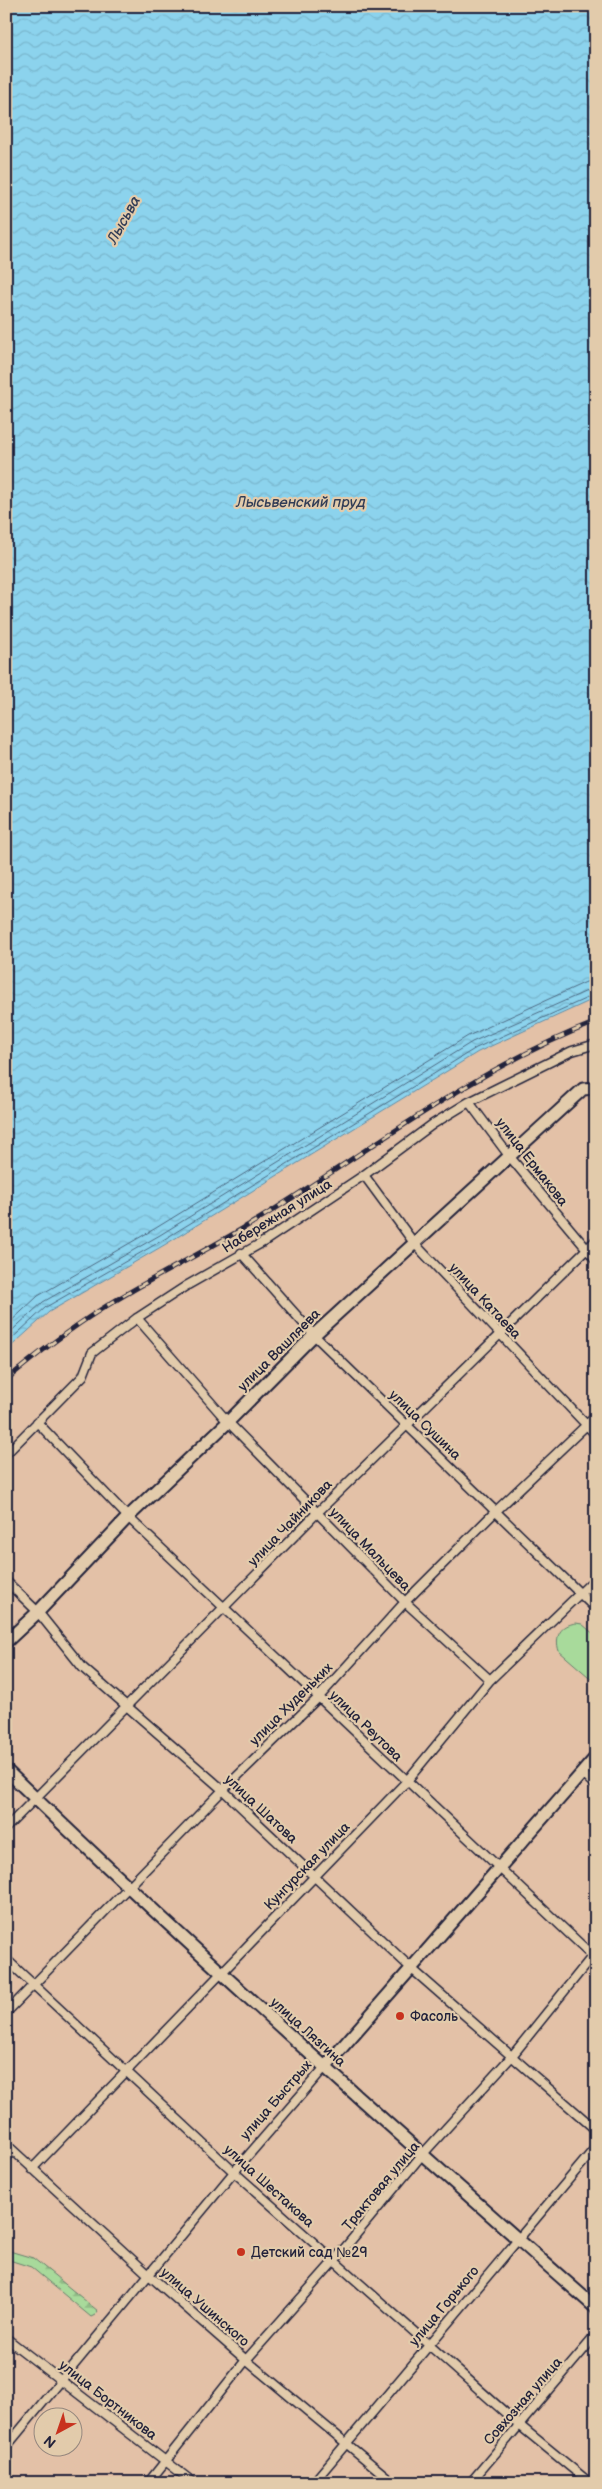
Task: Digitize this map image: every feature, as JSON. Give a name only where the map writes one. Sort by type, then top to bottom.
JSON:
[{"type":"street","name":"Набережная улица","points":[[6,1454],[83,1376],[92,1353],[137,1318],[241,1253],[265,1241],[364,1176],[433,1124],[469,1102],[572,1051],[596,1044]]},
{"type":"street","name":"улица Вашляева","points":[[6,1642],[38,1612],[128,1517],[228,1422],[314,1335],[583,1089],[596,1088]]},
{"type":"street","name":"улица Ермакова","points":[[469,1102],[510,1157],[596,1260]]},
{"type":"street","name":"улица Катаева","points":[[364,1176],[414,1243],[499,1336],[596,1435]]},
{"type":"street","name":"улица Чайникова","points":[[6,1828],[317,1513],[596,1240]]},
{"type":"street","name":"улица Сушина","points":[[241,1253],[314,1335],[596,1609]]},
{"type":"street","name":"улица Мальцева","points":[[137,1318],[228,1422],[405,1602],[490,1680]]},
{"type":"street","name":"улица Худеньких","points":[[6,2013],[223,1790],[318,1698],[405,1602],[496,1511],[596,1416]]},
{"type":"street","name":"улица Реутова","points":[[37,1422],[128,1517],[406,1782],[595,1956]]},
{"type":"street","name":"Кунгурская улица","points":[[32,2170],[124,2071],[222,1974],[406,1782],[490,1680],[596,1578]]},
{"type":"street","name":"улица Шатова","points":[[6,1581],[38,1612],[83,1668],[128,1705],[223,1790],[412,1969],[596,2130]]},
{"type":"street","name":"улица Быстрых","points":[[6,2447],[234,2172],[596,1757]]},
{"type":"street","name":"улица Лязгина","points":[[6,1770],[128,1888],[421,2156],[596,2308]]},
{"type":"street","points":[[582,1773],[596,1786]]},
{"type":"street","name":"Трактовая улица","points":[[148,2483],[246,2360],[334,2261],[421,2156],[512,2056],[595,1956]]},
{"type":"street","name":"улица Шестакова","points":[[6,1959],[234,2172],[429,2343],[518,2424],[590,2483]]},
{"type":"street","name":"улица Ушинского","points":[[6,2144],[32,2170],[246,2360],[394,2483]]},
{"type":"street","name":"улица Горького","points":[[313,2483],[596,2147]]},
{"type":"street","name":"Совхозная улица","points":[[470,2483],[518,2424],[596,2335]]},
{"type":"street","name":"улица Бортникова","points":[[6,2338],[194,2483]]},
{"type":"green space","points":[[576,1623],[582,1624],[596,1636],[596,1683],[559,1651],[557,1641],[560,1632],[566,1626]]},
{"type":"green space","points":[[6,2250],[33,2258],[98,2311],[91,2317],[31,2267],[6,2259]]},
{"type":"water","name":"Лысьвенский пруд","points":[[6,6],[596,6],[596,998],[478,1052],[166,1244],[49,1312],[6,1351]]},
{"type":"railway","points":[[6,1380],[76,1326],[100,1310],[249,1225],[429,1109],[510,1062],[596,1022]]},
{"type":"place","name":"Фасоль","points":[[400,2016]]},
{"type":"place","name":"Детский сад №29","points":[[241,2252]]},
{"type":"water label","name":"Лысьва","points":[[124,220]]}]
